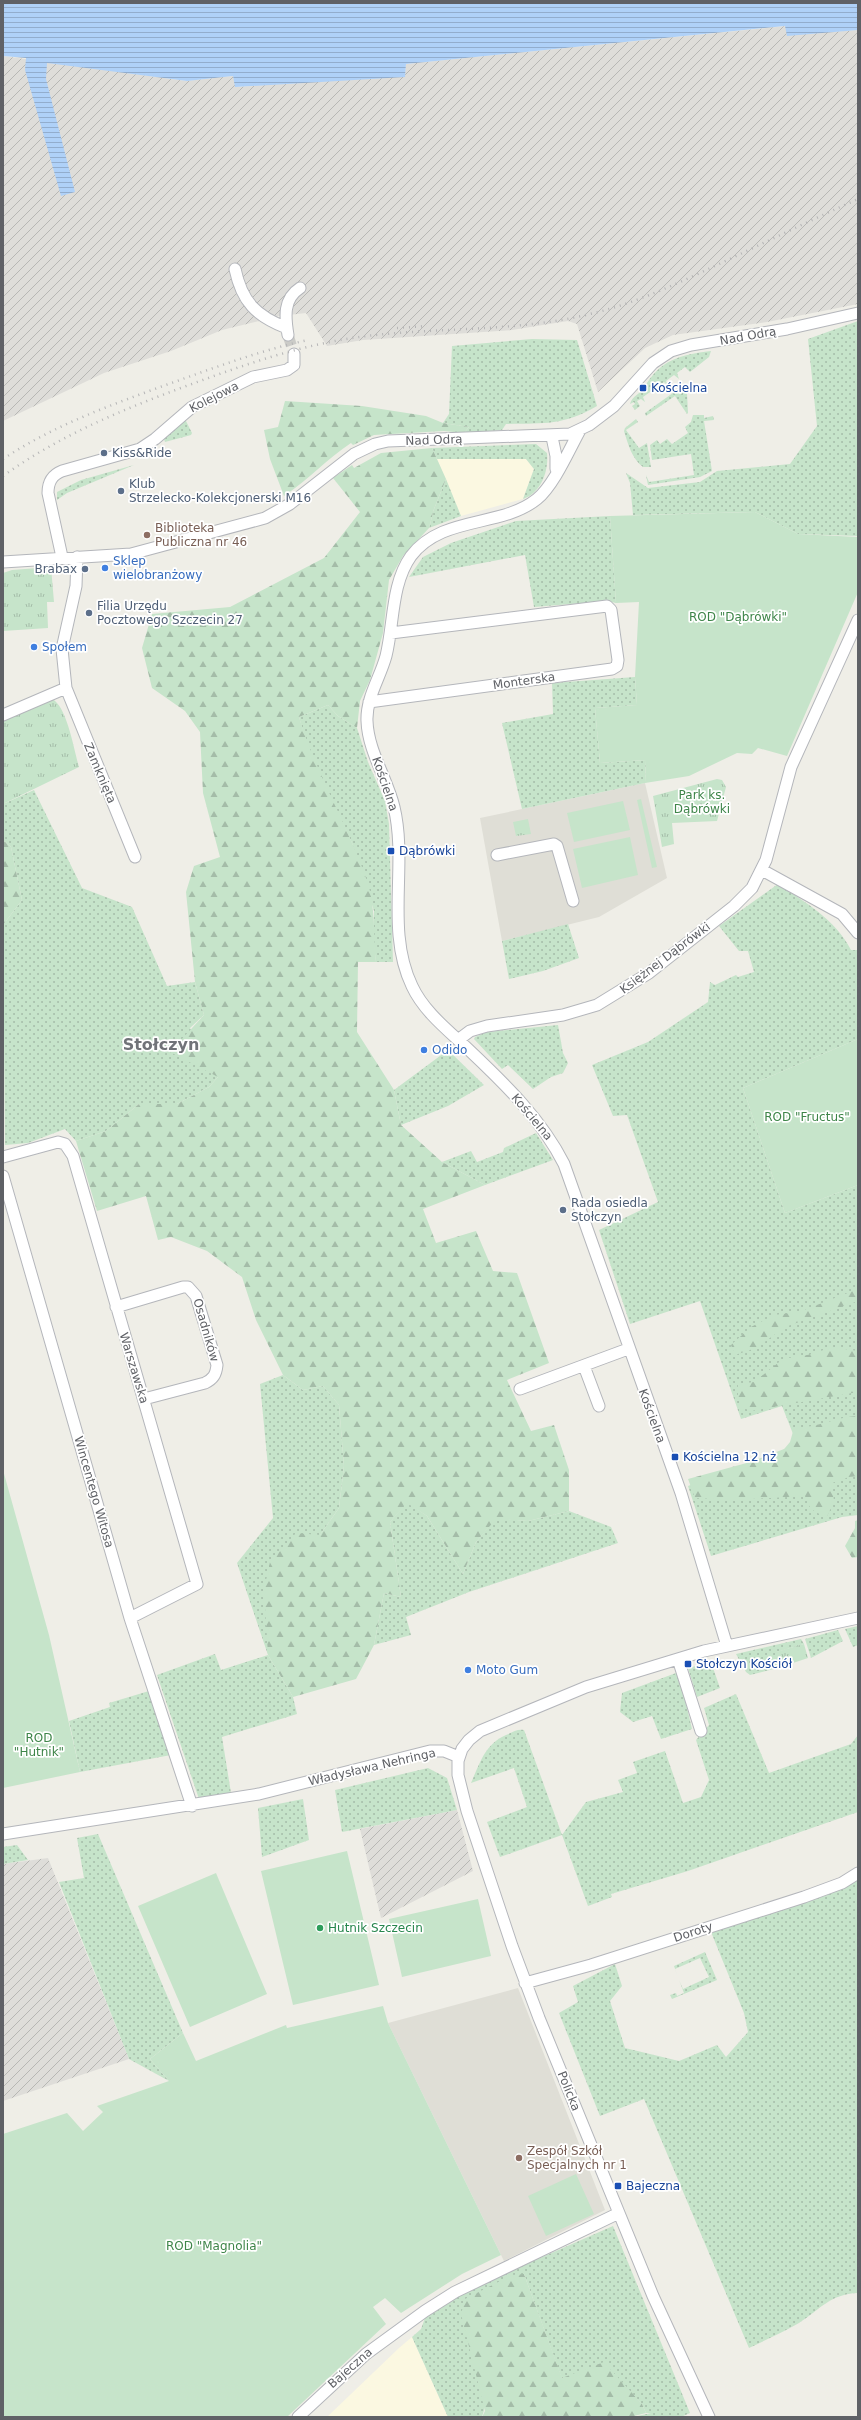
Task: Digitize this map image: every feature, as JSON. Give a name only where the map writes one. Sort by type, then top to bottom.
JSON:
[{"type":"street","points":[[235,268],[240,288],[254,310],[288,332],[288,302],[300,288]]},
{"type":"street","name":"Nad Odrą","points":[[3,562],[77,556],[131,554],[149,551],[265,518],[290,504],[354,454],[375,444],[388,441],[552,437],[570,434],[580,430],[614,406],[653,363],[671,351],[691,345],[781,330],[858,313]]},
{"type":"street","name":"Kolejowa","points":[[62,557],[48,493],[48,485],[54,475],[62,471],[142,448],[192,407],[260,374],[289,370],[294,365],[294,354]]},
{"type":"street","name":"Kościelna","points":[[580,430],[542,495],[527,506],[446,531],[427,540],[419,547],[406,564],[401,575],[385,659],[369,702],[366,721],[368,735],[392,800],[396,821],[399,926],[404,965],[412,986],[422,1003],[511,1092],[553,1143],[572,1184],[628,1348],[681,1493],[727,1646]]},
{"type":"street","name":"Kościelna","points":[[552,437],[557,459],[555,474]]},
{"type":"street","name":"Zamknięta","points":[[77,556],[76,586],[62,650],[66,688],[135,857]]},
{"type":"street","name":"Monterska","points":[[369,702],[612,669],[617,666],[618,660],[611,610],[607,606],[391,633]]},
{"type":"street","name":"Księżnej Dąbrówki","points":[[458,1040],[470,1031],[487,1026],[562,1015],[590,1008],[610,998],[649,973],[734,906],[752,888],[762,870],[791,766],[858,620]]},
{"type":"street","points":[[3,715],[66,688]]},
{"type":"street","points":[[497,855],[554,844],[557,846],[573,901]]},
{"type":"street","points":[[762,870],[842,914],[858,933]]},
{"type":"street","name":"Warszawska","points":[[3,1157],[58,1142],[65,1144],[70,1150],[197,1584],[130,1618]]},
{"type":"street","name":"Wincentego Witosa","points":[[3,1176],[130,1618],[192,1806]]},
{"type":"street","name":"Osadników","points":[[116,1307],[182,1287],[188,1287],[196,1296],[217,1365],[216,1373],[212,1380],[144,1399]]},
{"type":"street","points":[[520,1389],[584,1366],[628,1348]]},
{"type":"street","points":[[584,1366],[599,1406]]},
{"type":"street","points":[[459,1756],[469,1740],[483,1729],[586,1687],[727,1646],[752,1642],[858,1618]]},
{"type":"street","points":[[678,1659],[701,1731]]},
{"type":"street","name":"Władysława Nehringa","points":[[3,1834],[192,1806],[259,1794],[430,1751],[444,1751],[459,1756]]},
{"type":"street","name":"Policka","points":[[459,1756],[458,1775],[462,1794],[525,1983],[662,2317],[708,2417]]},
{"type":"street","name":"Doroty","points":[[525,1983],[591,1965],[804,1897],[858,1874]]},
{"type":"street","name":"Bajeczna","points":[[298,2417],[366,2354],[424,2311],[455,2292],[619,2213]]},
{"type":"shaded area","points":[[786,26],[787,35],[858,30],[858,304],[767,322],[673,335],[645,348],[598,392],[577,324],[568,321],[512,330],[363,340],[327,346],[306,313],[279,316],[222,330],[171,351],[104,373],[3,421],[3,56],[186,81],[233,76],[236,87],[405,76],[406,64]]},
{"type":"shaded area","points":[[437,459],[526,459],[534,469],[523,499],[461,516]]},
{"type":"shaded area","points":[[645,783],[667,878],[599,917],[502,941],[480,818]]},
{"type":"shaded area","points":[[457,1810],[473,1871],[381,1918],[360,1829]]},
{"type":"shaded area","points":[[48,1858],[129,2059],[3,2101],[3,1864]]},
{"type":"shaded area","name":"Zespół Szkół Specjalnych nr 1","points":[[518,1988],[605,2210],[504,2261],[388,2023]]},
{"type":"shaded area","points":[[412,2337],[448,2417],[327,2417],[399,2348]]},
{"type":"green space","points":[[858,321],[858,536],[798,534],[755,512],[633,515],[630,483],[626,473],[648,488],[700,482],[717,471],[790,464],[817,426],[808,339]]},
{"type":"green space","points":[[532,339],[577,340],[597,406],[574,417],[563,420],[543,423],[506,424],[502,430],[464,433],[469,427],[443,423],[449,414],[452,346]]},
{"type":"green space","points":[[711,351],[709,357],[690,372],[685,367],[677,373],[679,379],[674,375],[666,381],[668,386],[664,382],[655,388],[657,394],[653,390],[643,397],[645,402],[641,399],[637,401],[640,406],[635,410],[632,406],[635,404],[634,402],[630,404],[631,401],[643,390],[650,379],[664,365],[680,357]]},
{"type":"green space","points":[[682,388],[687,393],[687,414],[675,396],[646,416],[645,413]]},
{"type":"green space","points":[[285,401],[362,406],[426,416],[443,423],[469,427],[464,433],[444,431],[374,435],[353,445],[351,443],[284,496],[270,459],[264,430],[278,427]]},
{"type":"green space","points":[[693,415],[704,415],[704,418],[713,416],[714,420],[704,421],[712,471],[700,477],[648,485],[646,475],[649,482],[694,475],[691,454],[652,460],[650,445],[657,440],[660,444],[667,439],[672,444],[688,433],[685,427],[691,422]]},
{"type":"green space","points":[[185,419],[192,433],[191,435],[165,442],[164,439]]},
{"type":"green space","points":[[636,419],[638,422],[626,430],[639,448],[647,443],[651,467],[643,467],[636,460],[624,431],[625,428]]},
{"type":"green space","points":[[536,444],[547,453],[547,467],[539,487],[535,492],[523,499],[534,469],[526,459],[437,459],[432,448]]},
{"type":"green space","points":[[432,448],[446,479],[434,509],[429,528],[403,556],[389,580],[383,633],[370,680],[360,701],[357,728],[338,716],[328,705],[299,717],[314,759],[359,860],[367,881],[372,901],[376,962],[358,962],[357,1032],[394,1090],[401,1125],[442,1162],[485,1185],[423,1209],[436,1243],[476,1231],[493,1271],[517,1273],[549,1363],[507,1380],[531,1431],[554,1425],[569,1470],[569,1511],[528,1521],[496,1519],[476,1542],[463,1574],[427,1516],[407,1503],[390,1522],[401,1597],[384,1593],[374,1645],[356,1679],[293,1697],[268,1655],[264,1590],[270,1562],[296,1533],[320,1535],[339,1508],[344,1466],[339,1405],[323,1386],[303,1390],[283,1375],[256,1320],[242,1277],[207,1251],[171,1237],[158,1240],[146,1196],[97,1211],[76,1141],[106,1131],[139,1104],[177,1104],[209,1087],[218,1077],[170,1052],[204,1015],[195,982],[186,892],[194,866],[220,857],[203,793],[200,732],[185,711],[152,688],[142,648],[152,614],[230,607],[324,558],[360,512],[333,478],[352,465],[354,468],[381,453]]},
{"type":"green space","points":[[134,465],[67,493],[57,500],[57,492],[81,480]]},
{"type":"green space","points":[[446,479],[461,516],[429,528],[434,509]]},
{"type":"green space","name":"ROD \"Dąbrówki\"","points":[[755,512],[798,534],[858,537],[858,592],[787,756],[758,748],[752,754],[737,753],[689,776],[645,783],[646,760],[600,763],[595,708],[637,705],[635,677],[639,602],[616,603],[610,516]]},
{"type":"green space","points":[[610,516],[616,603],[607,601],[534,607],[525,555],[409,577],[423,557],[451,543],[516,521]]},
{"type":"green space","points":[[51,567],[54,602],[47,602],[48,628],[3,631],[3,573],[12,570]]},
{"type":"green space","points":[[635,677],[637,705],[595,708],[600,763],[646,760],[645,783],[522,809],[502,723],[553,714],[552,683]]},
{"type":"green space","points":[[52,699],[62,710],[66,719],[79,767],[3,804],[3,720]]},
{"type":"green space","points":[[328,705],[338,716],[357,728],[368,762],[385,801],[389,824],[393,962],[376,962],[373,938],[374,911],[352,843],[308,749],[299,717]]},
{"type":"green space","name":"Park ks. Dąbrówki","points":[[717,779],[722,780],[726,787],[717,821],[672,823],[674,844],[662,847],[653,796]]},
{"type":"green space","points":[[34,790],[82,888],[132,907],[167,986],[195,982],[204,1015],[190,1028],[218,1077],[209,1087],[177,1104],[139,1104],[106,1131],[76,1141],[65,1129],[28,1143],[5,1145],[3,925],[22,900],[11,847],[3,840],[3,804]]},
{"type":"green space","points":[[641,799],[657,867],[652,868],[637,800]]},
{"type":"green space","points":[[623,801],[630,830],[574,842],[567,813]]},
{"type":"green space","points":[[528,819],[531,834],[516,836],[513,822]]},
{"type":"green space","points":[[630,837],[638,875],[582,888],[573,849]]},
{"type":"green space","points":[[3,840],[11,847],[22,900],[3,925]]},
{"type":"green space","points":[[778,884],[819,912],[837,929],[851,950],[858,950],[858,1039],[743,1088],[785,1213],[858,1185],[858,1515],[842,1517],[711,1556],[688,1486],[797,1444],[782,1406],[741,1419],[700,1301],[630,1324],[599,1230],[658,1202],[627,1115],[613,1116],[592,1065],[648,1042],[708,1002],[710,982],[715,985],[736,975],[738,977],[754,972],[748,951],[739,951],[719,926]]},
{"type":"green space","points":[[568,924],[579,958],[543,971],[509,979],[502,941]]},
{"type":"green space","points":[[558,1025],[563,1053],[568,1063],[563,1073],[551,1077],[533,1089],[508,1065],[502,1069],[474,1039],[475,1037],[487,1032]]},
{"type":"green space","name":"ROD \"Fructus\"","points":[[858,1039],[858,1185],[785,1213],[743,1088]]},
{"type":"green space","points":[[448,1050],[484,1085],[448,1106],[401,1125],[394,1090]]},
{"type":"green space","points":[[536,1133],[553,1160],[485,1185],[442,1162],[471,1151],[477,1162],[503,1152],[504,1148]]},
{"type":"green space","points":[[858,1289],[858,1301],[785,1327],[756,1348],[735,1355],[731,1345],[751,1327],[774,1315],[799,1312]]},
{"type":"green space","points":[[831,1347],[858,1351],[858,1392],[751,1411],[741,1407],[738,1398],[738,1384],[754,1382],[783,1359],[813,1354]]},
{"type":"green space","points":[[283,1375],[303,1390],[323,1386],[339,1405],[344,1466],[339,1508],[320,1535],[268,1655],[237,1563],[273,1518],[260,1384]]},
{"type":"green space","points":[[858,1416],[858,1476],[849,1477],[832,1483],[834,1502],[827,1516],[813,1510],[808,1504],[805,1496],[734,1500],[695,1498],[688,1479],[780,1454],[790,1442],[794,1428],[802,1428],[842,1418]]},
{"type":"green space","name":"ROD \"Hutnik\"","points":[[3,1470],[49,1635],[80,1772],[3,1788]]},
{"type":"green space","points":[[407,1502],[427,1516],[463,1574],[476,1542],[496,1518],[528,1521],[569,1511],[611,1527],[618,1543],[469,1592],[406,1617],[411,1635],[374,1645],[384,1593],[401,1597],[390,1522]]},
{"type":"green space","points":[[858,1520],[858,1557],[852,1558],[845,1546],[855,1528],[855,1521]]},
{"type":"green space","points":[[858,1626],[858,1645],[853,1647],[845,1629]]},
{"type":"green space","points":[[838,1630],[843,1641],[811,1658],[805,1639]]},
{"type":"green space","points":[[801,1639],[804,1644],[777,1652],[781,1667],[750,1675],[746,1672],[736,1654]]},
{"type":"green space","points":[[804,1644],[808,1658],[781,1667],[776,1652]]},
{"type":"green space","points":[[215,1654],[221,1670],[268,1655],[293,1697],[297,1714],[222,1737],[231,1793],[199,1799],[157,1675]]},
{"type":"green space","points":[[711,1662],[720,1688],[697,1697],[688,1668]]},
{"type":"green space","points":[[676,1673],[680,1678],[692,1729],[661,1739],[652,1716],[633,1722],[620,1712],[622,1693]]},
{"type":"green space","points":[[149,1691],[171,1755],[80,1772],[69,1721],[110,1707],[109,1703]]},
{"type":"green space","points":[[736,1694],[769,1773],[851,1744],[858,1735],[858,1812],[688,1871],[611,1894],[612,1897],[588,1906],[562,1835],[586,1802],[623,1792],[618,1780],[637,1773],[633,1762],[665,1751],[683,1803],[701,1797],[709,1780],[696,1740],[709,1725],[704,1708]]},
{"type":"green space","points":[[524,1730],[562,1835],[500,1857],[487,1822],[527,1807],[514,1768],[471,1783],[480,1761],[493,1743],[515,1731]]},
{"type":"green space","points":[[428,1768],[447,1778],[457,1810],[342,1832],[335,1790]]},
{"type":"green space","points":[[303,1799],[309,1840],[262,1857],[258,1808]]},
{"type":"green space","points":[[98,1834],[183,2033],[150,2059],[169,2081],[129,2059],[59,1882],[84,1878],[77,1838]]},
{"type":"green space","points":[[17,1845],[28,1860],[3,1864],[3,1847]]},
{"type":"green space","name":"Hutnik Szczecin","points":[[347,1851],[379,1985],[293,2005],[261,1871]]},
{"type":"green space","points":[[216,1873],[267,1994],[190,2027],[138,1906]]},
{"type":"green space","points":[[858,1880],[858,2293],[848,2294],[833,2299],[799,2323],[749,2348],[644,2099],[600,2116],[559,2013],[578,2002],[573,1986],[615,1964],[622,1986],[610,2001],[625,2048],[679,2061],[717,2045],[726,2057],[748,2032],[744,2013],[711,1932],[825,1896]]},
{"type":"green space","points":[[478,1899],[491,1956],[402,1977],[389,1919]]},
{"type":"green space","points":[[705,1952],[717,1980],[672,1999],[670,1995],[676,1993],[677,1996],[684,1993],[679,1980],[683,1989],[709,1977],[700,1958],[675,1969],[674,1966]]},
{"type":"green space","name":"ROD \"Magnolia\"","points":[[383,2006],[388,2023],[501,2255],[462,2274],[401,2313],[385,2298],[373,2307],[386,2324],[287,2417],[3,2417],[3,2134],[67,2113],[83,2131],[103,2112],[97,2106],[169,2081],[150,2059],[183,2033],[196,2061],[286,2025],[287,2028]]},
{"type":"green space","points":[[576,2174],[594,2214],[546,2236],[528,2196]]},
{"type":"green space","points":[[613,2226],[690,2413],[681,2417],[633,2417],[651,2413],[646,2413],[642,2404],[632,2394],[562,2379],[524,2274],[482,2417],[448,2417],[412,2337],[421,2329],[425,2318],[474,2287]]},
{"type":"green space","points":[[524,2274],[562,2378],[604,2362],[642,2404],[646,2413],[630,2417],[482,2417],[485,2411],[461,2314],[465,2299],[512,2275]]},
{"type":"water","points":[[3,3],[858,3],[858,30],[787,36],[785,26],[406,64],[405,77],[235,87],[233,76],[187,81],[47,63],[46,79],[75,192],[61,196],[25,70],[26,58],[3,56]]},
{"type":"tunnel","points":[[288,335],[294,354]]},
{"type":"railway","points":[[3,476],[49,447],[98,422],[174,390],[262,360],[303,348],[345,339],[395,333],[535,324],[562,320],[606,310],[623,305],[670,286],[858,199]]},
{"type":"railway","points":[[397,328],[427,326]]},
{"type":"railway","points":[[3,459],[41,436],[122,401],[271,349],[308,340]]},
{"type":"place","name":"Kościelna","points":[[643,388]]},
{"type":"place","name":"Kiss&Ride","points":[[104,453]]},
{"type":"place","name":"Klub Strzelecko-Kolekcjonerski M16","points":[[121,491]]},
{"type":"place","name":"Biblioteka Publiczna nr 46","points":[[147,535]]},
{"type":"place","name":"Sklep wielobranżowy","points":[[105,568]]},
{"type":"place","name":"Brabax","points":[[85,569]]},
{"type":"place","name":"Filia Urzędu Pocztowego Szczecin 27","points":[[89,613]]},
{"type":"place","name":"Społem","points":[[34,647]]},
{"type":"place","name":"Dąbrówki","points":[[391,851]]},
{"type":"place","name":"Odido","points":[[424,1050]]},
{"type":"place","name":"Rada osiedla Stołczyn","points":[[563,1210]]},
{"type":"place","name":"Kościelna 12 nż","points":[[675,1457]]},
{"type":"place","name":"Stołczyn Kościół","points":[[688,1664]]},
{"type":"place","name":"Moto Gum","points":[[468,1670]]},
{"type":"place","name":"Hutnik Szczecin","points":[[320,1928]]},
{"type":"place","name":"Zespół Szkół Specjalnych nr 1","points":[[519,2158]]},
{"type":"place","name":"Bajeczna","points":[[618,2186]]},
{"type":"district","name":"Stołczyn","points":[[161,1044]]}]
